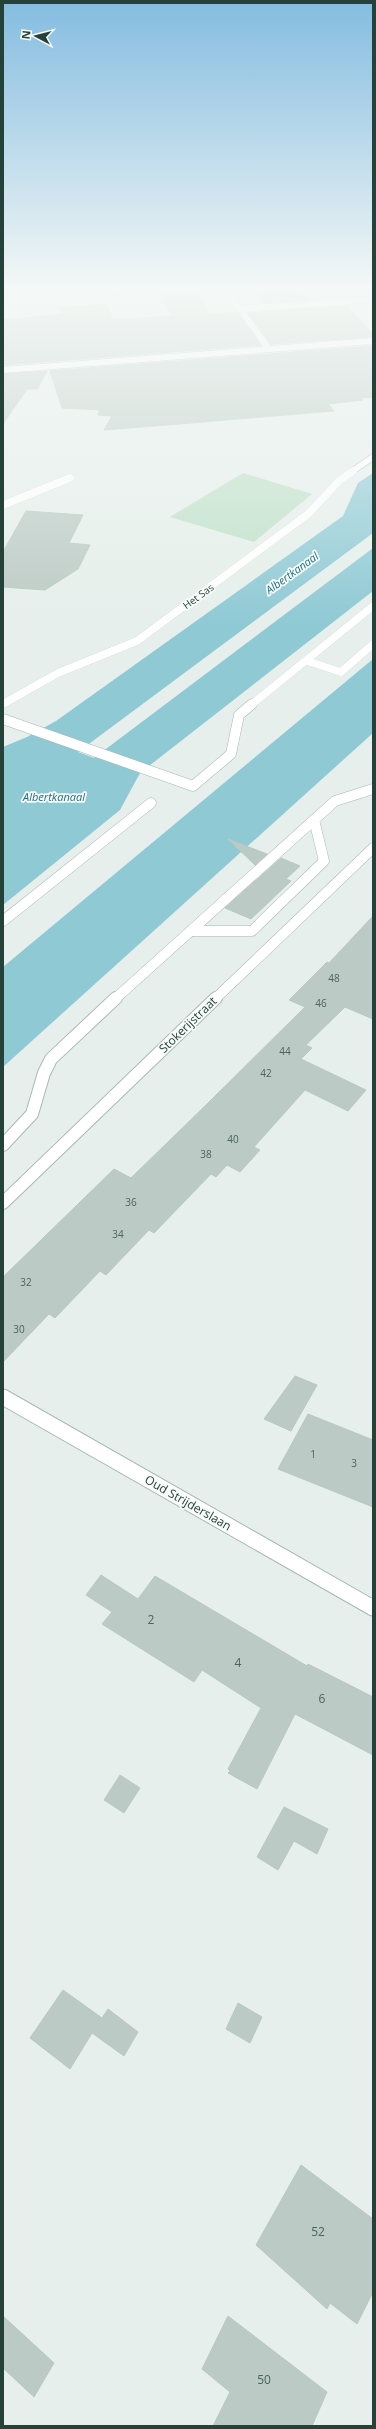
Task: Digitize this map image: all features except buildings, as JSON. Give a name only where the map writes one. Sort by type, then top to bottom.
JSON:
[{"type":"street","name":"Het Sas","points":[[3,704],[58,673],[137,641],[308,514],[340,480],[373,457]]},
{"type":"street","points":[[3,505],[70,478]]},
{"type":"street","points":[[3,719],[193,786],[231,754],[239,715],[373,606]]},
{"type":"street","points":[[307,661],[341,672],[373,644]]},
{"type":"street","points":[[3,1145],[26,1122],[33,1111],[46,1063],[340,798],[373,790]]},
{"type":"street","points":[[3,921],[151,803]]},
{"type":"street","points":[[192,931],[252,931],[324,861],[314,820]]},
{"type":"street","name":"Stokerijstraat","points":[[3,1203],[373,848]]},
{"type":"street","name":"Oud Strijderslaan","points":[[3,1397],[373,1608]]},
{"type":"green space","points":[[243,473],[312,494],[254,542],[170,517]]},
{"type":"water","name":"Albertkanaal","points":[[373,473],[373,533],[78,752],[94,758],[373,548],[373,591],[140,773],[120,810],[3,905],[3,747],[27,737],[56,721],[343,516],[358,483]]},
{"type":"water","points":[[373,659],[373,733],[3,1067],[3,967]]}]
